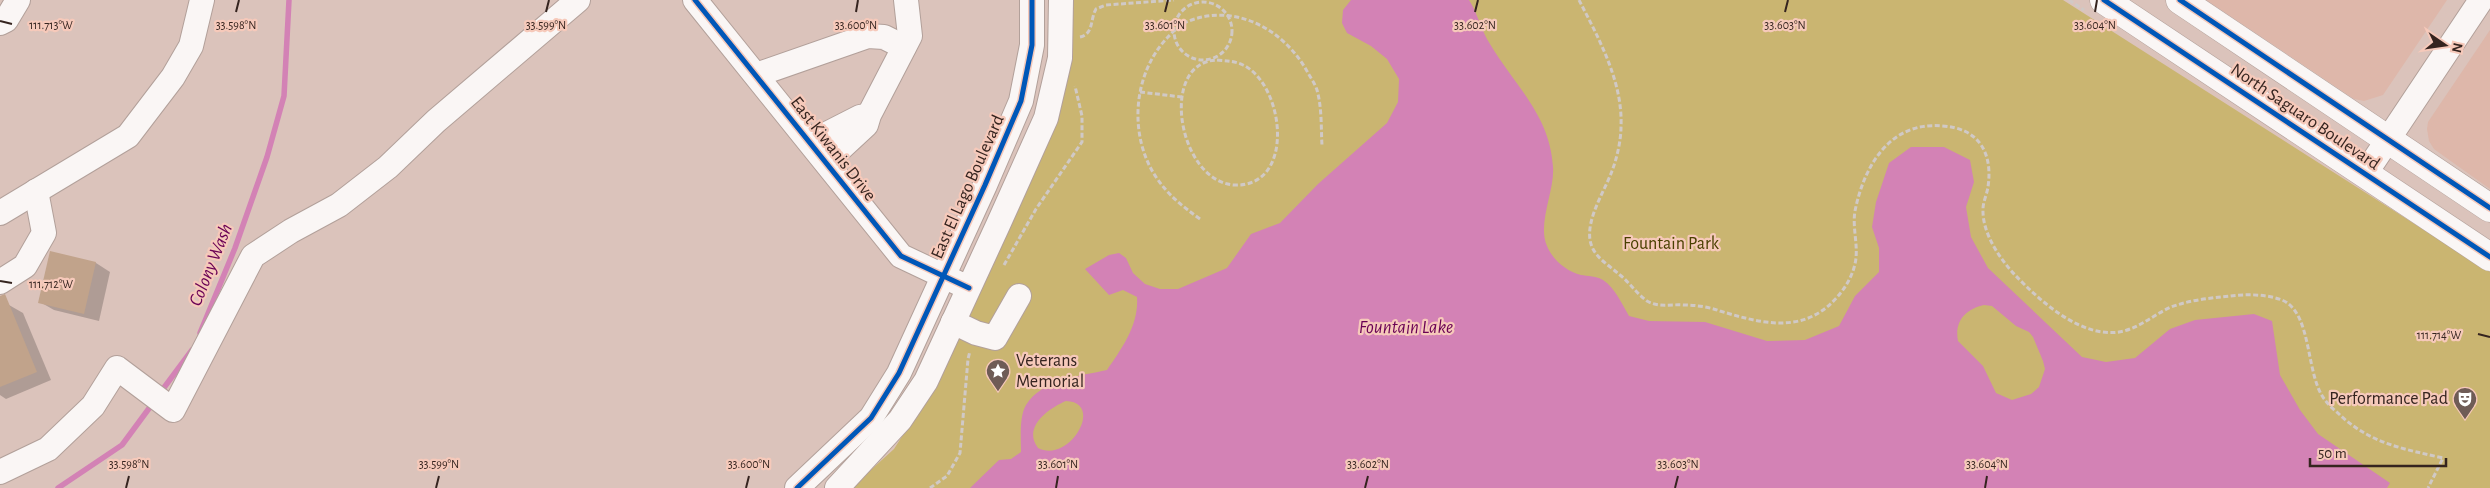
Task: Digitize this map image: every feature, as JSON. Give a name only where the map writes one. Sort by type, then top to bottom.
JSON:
[{"type":"main road","name":"North Saguaro Boulevard","points":[[2104,0],[2490,258]]},
{"type":"main road","name":"North Saguaro Boulevard","points":[[2180,0],[2490,208]]},
{"type":"street","points":[[0,23],[6,20],[18,0]]},
{"type":"street","points":[[0,213],[128,136],[173,77],[191,46],[202,0]]},
{"type":"street","points":[[0,472],[48,449],[93,406],[117,368],[173,410],[253,256],[290,231],[338,205],[388,167],[436,121],[578,0]]},
{"type":"street","name":"East Kiwanis Drive","points":[[695,0],[901,256],[969,288]]},
{"type":"street","points":[[826,162],[866,125],[869,115],[910,36],[906,0]]},
{"type":"street","name":"East El Lago Boulevard","points":[[797,488],[871,418],[887,396],[1021,101],[1032,45],[1032,0]]},
{"type":"street","points":[[837,488],[900,420],[926,381],[969,288],[1046,118],[1060,58],[1061,0]]},
{"type":"street","points":[[2365,174],[2481,0]]},
{"type":"street","points":[[756,75],[868,36],[884,37],[904,47]]},
{"type":"street","points":[[811,142],[860,117],[869,115]]},
{"type":"street","points":[[0,282],[25,266],[44,233],[36,192]]},
{"type":"street","points":[[953,322],[976,333],[995,338],[1019,296]]},
{"type":"path","points":[[1074,38],[1084,36],[1089,31],[1096,9],[1106,5],[1174,0]]},
{"type":"path","points":[[1579,0],[1604,49],[1617,90],[1622,127],[1614,167],[1590,229],[1592,247],[1644,299],[1658,306],[1684,305],[1711,308],[1760,322],[1791,324],[1815,316],[1839,297],[1853,270],[1856,262],[1855,214],[1865,177],[1876,157],[1893,139],[1914,127],[1943,125],[1968,132],[1981,143],[1990,163],[1988,190],[1983,209],[1986,227],[1998,254],[2033,294],[2075,322],[2100,333],[2123,331],[2149,321],[2168,308],[2201,299],[2247,295],[2286,301],[2298,316],[2306,337],[2312,375],[2324,400],[2349,422],[2373,439],[2399,448],[2443,458],[2428,488]]},
{"type":"path","points":[[1198,1],[1181,11],[1176,20],[1174,32],[1179,49],[1195,59],[1210,61],[1231,61],[1245,65],[1256,75],[1271,102],[1278,133],[1272,163],[1262,175],[1249,182],[1233,185],[1218,180],[1195,159],[1186,137],[1180,115],[1182,97],[1192,74],[1210,61],[1221,54],[1231,39],[1232,30],[1228,16],[1218,5],[1198,1]]},
{"type":"path","points":[[1200,219],[1174,200],[1155,176],[1142,147],[1138,116],[1141,80],[1155,50],[1181,25],[1214,14],[1250,18],[1279,35],[1301,60],[1316,88],[1322,146]]},
{"type":"path","points":[[1003,267],[1036,209],[1082,142],[1082,116],[1075,84]]},
{"type":"path","points":[[1140,92],[1182,97]]},
{"type":"path","points":[[930,488],[947,476],[960,453],[968,359],[976,333]]},
{"type":"shaded area","points":[[2206,0],[2447,0],[2383,95],[2364,101],[2354,99]]},
{"type":"shaded area","points":[[2490,30],[2490,189],[2434,149],[2429,141],[2427,129],[2428,122]]},
{"type":"green space","name":"Fountain Park","points":[[1070,0],[2063,0],[2490,272],[2490,488],[851,488],[894,449],[932,389],[1063,92]]},
{"type":"water","name":"Fountain Lake","points":[[1351,0],[1469,0],[1487,39],[1530,102],[1545,132],[1553,167],[1552,186],[1544,228],[1544,237],[1549,251],[1556,260],[1570,271],[1598,278],[1607,283],[1618,296],[1629,316],[1649,321],[1705,322],[1767,341],[1805,340],[1839,326],[1855,296],[1879,272],[1879,248],[1872,227],[1876,202],[1889,163],[1911,147],[1944,147],[1970,160],[1974,182],[1966,207],[1971,237],[1988,268],[2082,357],[2106,362],[2135,358],[2170,329],[2195,320],[2254,314],[2272,321],[2280,375],[2300,410],[2318,434],[2390,483],[2387,488],[970,488],[999,460],[1011,459],[1021,452],[1022,415],[1026,405],[1033,396],[1042,389],[1063,380],[1107,370],[1128,336],[1135,317],[1137,297],[1123,290],[1109,295],[1085,269],[1109,255],[1119,253],[1126,258],[1133,273],[1145,284],[1160,289],[1178,289],[1227,268],[1251,234],[1280,223],[1318,184],[1387,123],[1398,102],[1399,79],[1387,59],[1371,46],[1347,33],[1342,23],[1343,10]],"holes":[[[1984,305],[1992,306],[2016,326],[2029,332],[2033,337],[2045,369],[2039,387],[2031,394],[2012,400],[1996,393],[1983,366],[1958,341],[1958,328],[1963,317],[1972,310]],[[1066,401],[1077,404],[1083,411],[1083,421],[1079,431],[1061,448],[1050,451],[1038,448],[1033,433],[1035,426],[1045,413]]]},
{"type":"building","points":[[50,251],[96,262],[84,314],[38,303]]},
{"type":"building","points":[[5,294],[37,372],[0,387],[0,296]]},
{"type":"waterway","name":"Colony Wash","points":[[200,333],[235,248],[267,157],[284,96],[289,0]]},
{"type":"waterway","name":"Colony Wash","points":[[160,393],[192,350]]},
{"type":"waterway","name":"Colony Wash","points":[[58,488],[122,445],[153,403]]},
{"type":"cycle path","points":[[695,0],[901,256],[969,288]]},
{"type":"cycle path","points":[[797,488],[871,418],[899,373],[985,185],[1021,101],[1032,45],[1032,0]]},
{"type":"cycle path","points":[[2104,0],[2490,257]]},
{"type":"cycle path","points":[[2180,0],[2490,208]]},
{"type":"place","name":"Veterans Memorial","points":[[998,392]]},
{"type":"place","name":"Performance Pad","points":[[2465,420]]}]
